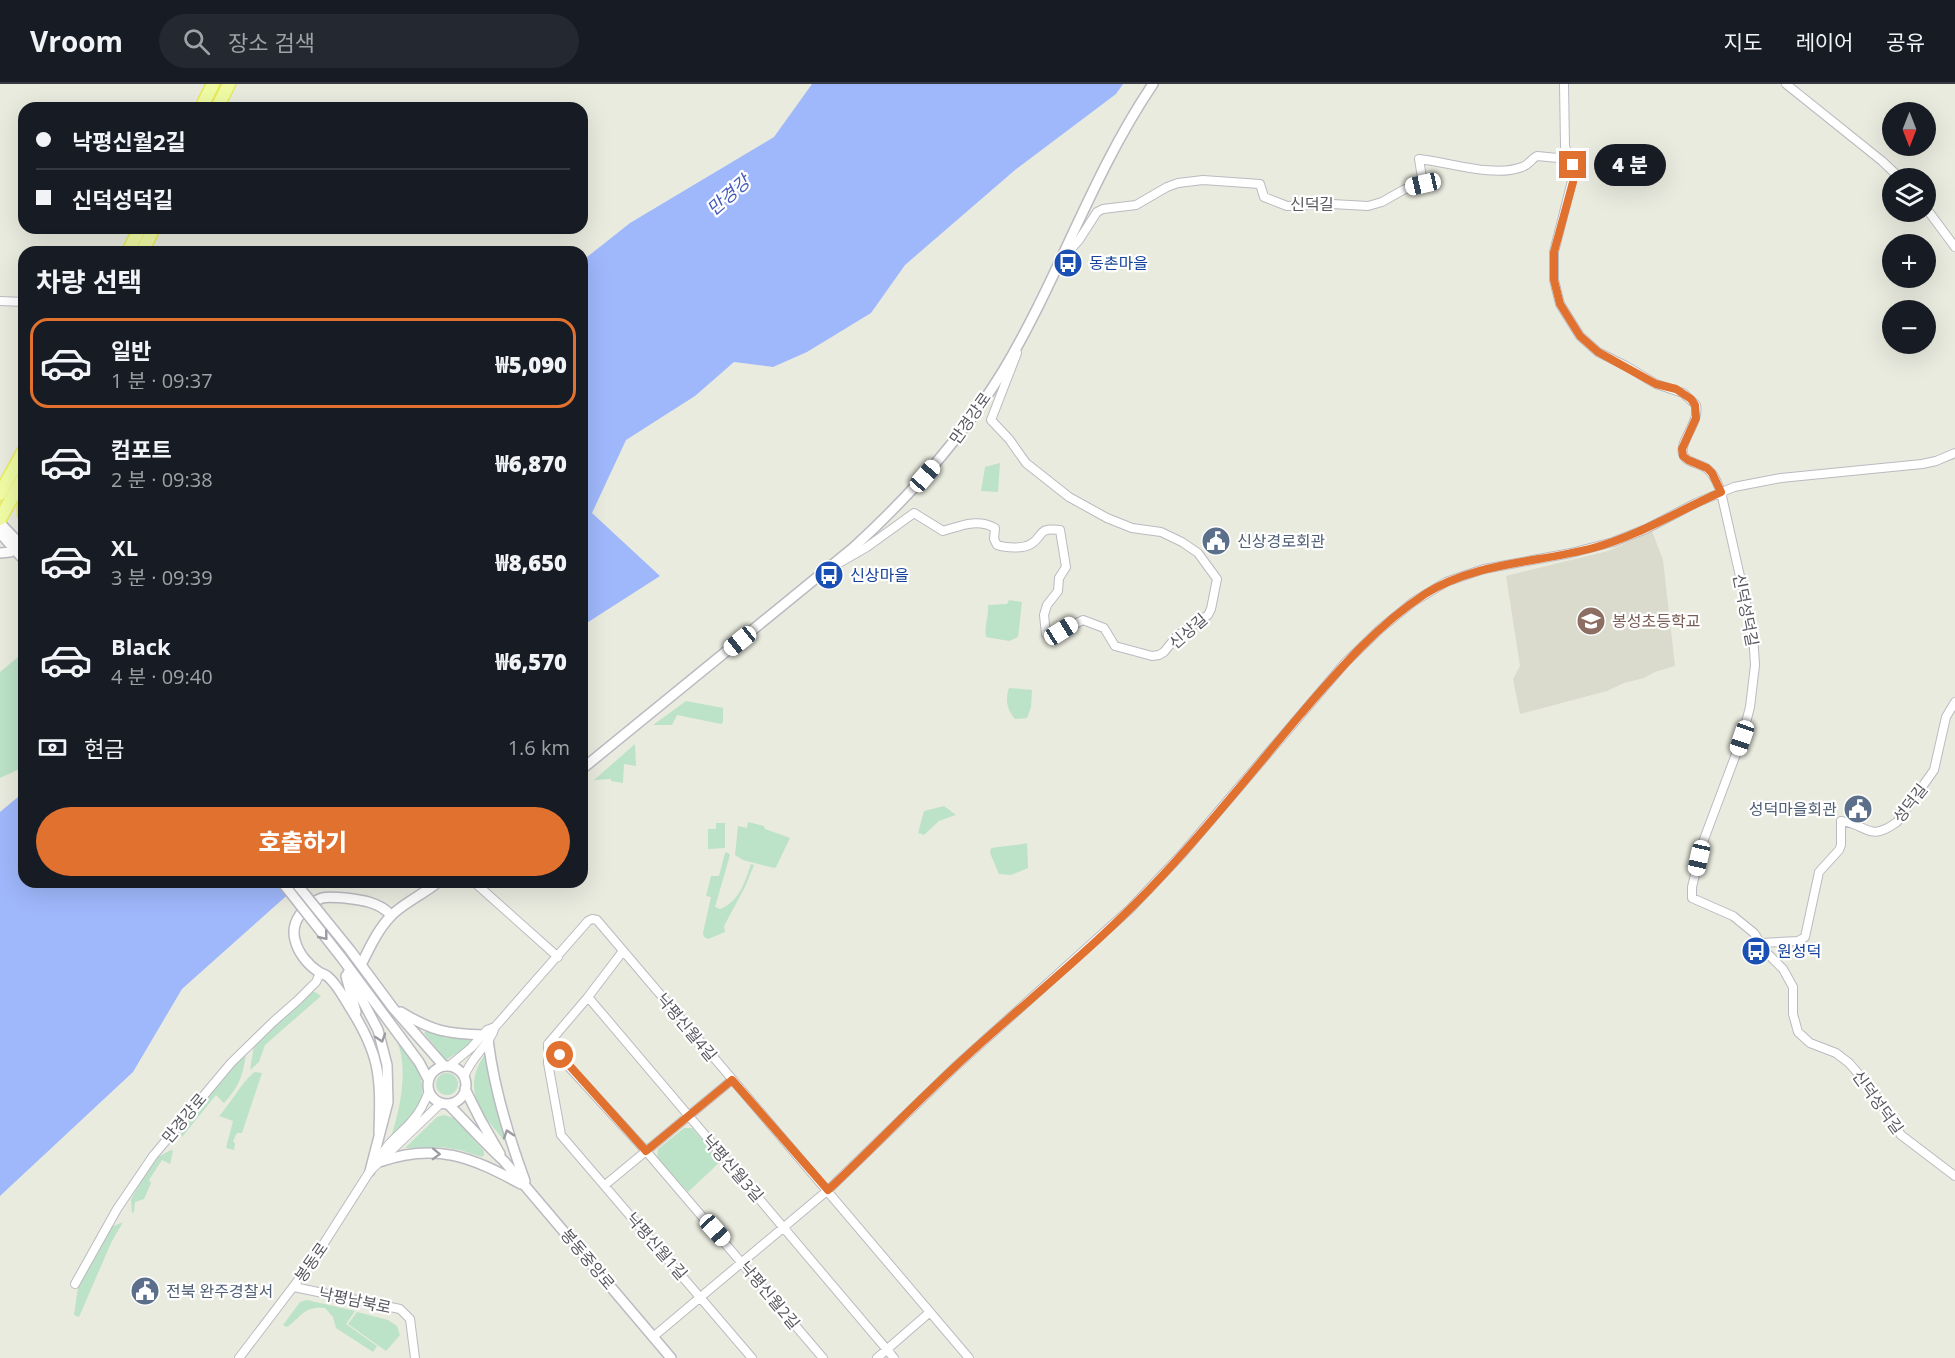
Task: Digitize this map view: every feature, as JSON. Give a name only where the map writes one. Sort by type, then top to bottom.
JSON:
[{"type":"main road","points":[[204,102],[213,84]]},
{"type":"main road","points":[[220,102],[229,84]]},
{"type":"main road","points":[[0,494],[18,461]]},
{"type":"main road","points":[[0,520],[18,487]]},
{"type":"street","name":"만경강로","points":[[588,764],[827,570],[889,515],[954,443],[1004,369],[1029,323],[1113,148],[1154,84]]},
{"type":"street","name":"신덕성덕길","points":[[1564,84],[1565,138],[1573,165],[1573,182],[1554,252],[1554,280],[1560,304],[1580,336],[1598,352],[1656,384],[1676,389],[1691,399],[1695,405],[1696,418],[1682,449],[1683,456],[1707,468],[1721,492],[1753,634],[1755,665],[1750,707],[1742,738],[1703,842],[1692,887],[1692,898],[1745,923],[1767,953],[1783,969],[1793,987],[1793,1018],[1798,1032],[1810,1043],[1836,1053],[1849,1064],[1871,1088],[1901,1135],[1955,1176]]},
{"type":"street","points":[[1786,84],[1889,168]]},
{"type":"street","name":"신덕길","points":[[1058,264],[1079,240],[1097,212],[1103,209],[1136,205],[1178,183],[1203,180],[1260,184],[1263,197],[1287,206],[1332,204],[1368,206],[1382,202],[1405,189],[1423,184],[1419,159],[1485,170],[1509,170],[1525,166],[1537,156],[1558,158],[1568,153]]},
{"type":"street","points":[[1936,221],[1955,247]]},
{"type":"street","points":[[0,301],[18,302]]},
{"type":"street","name":"신상길","points":[[827,570],[867,547],[914,513],[943,531],[968,524],[989,525],[994,528],[997,545],[1004,548],[1029,546],[1034,543],[1038,535],[1054,529],[1060,530],[1066,567],[1059,578],[1058,591],[1047,605],[1044,615],[1046,634],[1055,634],[1083,620],[1104,627],[1115,646],[1152,656],[1164,652],[1177,636],[1208,615],[1217,579],[1198,553],[1161,532],[1132,528],[1107,519],[1081,505],[1033,469],[991,420],[1029,323]]},
{"type":"street","points":[[653,1337],[828,1190],[955,1067],[1130,909],[1182,854],[1345,663],[1397,614],[1429,592],[1484,569],[1571,553],[1613,542],[1646,529],[1721,492],[1749,483],[1922,464],[1955,453]]},
{"type":"street","points":[[0,520],[18,546]]},
{"type":"street","points":[[0,533],[18,547]]},
{"type":"street","points":[[0,553],[18,549]]},
{"type":"street","name":"성덕길","points":[[1761,943],[1798,941],[1806,937],[1819,872],[1839,850],[1840,821],[1852,822],[1868,832],[1881,832],[1898,822],[1934,770],[1946,717],[1955,702]]},
{"type":"street","points":[[287,888],[351,969],[419,1062],[428,1079],[429,1091]]},
{"type":"street","points":[[300,888],[350,950],[358,1021]]},
{"type":"street","points":[[323,974],[351,969],[367,951],[391,915],[431,888]]},
{"type":"street","points":[[481,888],[558,957]]},
{"type":"street","points":[[379,1132],[381,1099],[378,1069],[372,1048],[358,1021],[323,974],[308,964],[295,941],[294,930],[296,920],[306,907],[323,898],[353,899],[376,904],[385,908],[391,915]]},
{"type":"street","name":"낙평신월4길","points":[[446,1066],[493,1034],[495,1027],[588,921],[597,920],[969,1358]]},
{"type":"street","points":[[548,1044],[588,997],[622,951]]},
{"type":"street","points":[[351,969],[393,1008],[446,1066],[460,1071],[464,1077]]},
{"type":"street","points":[[351,969],[356,985],[378,1030],[387,1065],[388,1102],[370,1171]]},
{"type":"street","name":"만경강로","points":[[75,1284],[117,1209],[153,1156],[231,1063],[323,974]]},
{"type":"street","name":"낙평신월3길","points":[[588,997],[894,1358]]},
{"type":"street","points":[[393,1008],[432,1029],[486,1037],[504,1120],[528,1189]]},
{"type":"street","name":"낙평신월4길","points":[[464,1077],[486,1037]]},
{"type":"street","name":"낙평신월1길","points":[[548,1044],[548,1063],[561,1135],[752,1358]]},
{"type":"street","name":"낙평신월2길","points":[[548,1044],[646,1151],[823,1358]]},
{"type":"street","points":[[428,1079],[432,1073],[446,1066]]},
{"type":"street","name":"봉동중앙로","points":[[464,1077],[465,1089],[504,1161]]},
{"type":"street","points":[[605,1185],[732,1080]]},
{"type":"street","points":[[445,1104],[459,1100],[465,1089]]},
{"type":"street","name":"봉동중앙로","points":[[429,1091],[431,1096],[463,1118],[484,1143],[504,1161],[671,1358]]},
{"type":"street","name":"봉동로","points":[[379,1162],[384,1150],[414,1120],[429,1091]]},
{"type":"street","name":"봉동로","points":[[239,1358],[312,1262],[370,1171],[445,1104]]},
{"type":"street","points":[[379,1162],[415,1153],[453,1155],[481,1163],[528,1189]]},
{"type":"street","name":"낙평남북로","points":[[294,1287],[400,1309],[410,1319],[415,1358]]},
{"type":"street","points":[[877,1358],[930,1312]]},
{"type":"shaded area","name":"봉성초등학교","points":[[1652,531],[1663,560],[1675,666],[1607,691],[1520,714],[1513,679],[1520,666],[1506,576],[1608,551]]},
{"type":"green space","points":[[1000,463],[998,492],[981,491],[985,467]]},
{"type":"green space","points":[[1009,600],[1022,602],[1018,637],[1009,641],[986,637],[988,605],[1007,604]]},
{"type":"green space","points":[[18,657],[18,770],[0,778],[0,672]]},
{"type":"green space","points":[[1009,688],[1032,690],[1031,707],[1027,718],[1015,719],[1010,712],[1007,701]]},
{"type":"green space","points":[[686,701],[723,708],[723,722],[721,724],[677,715],[672,725],[653,725]]},
{"type":"green space","points":[[635,744],[636,766],[624,764],[623,783],[611,781],[611,779],[594,780]]},
{"type":"green space","points":[[944,806],[956,815],[939,821],[924,835],[918,833],[924,811]]},
{"type":"green space","points":[[748,822],[764,826],[765,829],[790,838],[776,867],[743,860],[735,855],[738,826],[747,828]]},
{"type":"green space","points":[[716,823],[725,823],[725,848],[708,849],[708,829],[716,829]]},
{"type":"green space","points":[[1027,843],[1028,868],[1011,875],[999,874],[990,853],[991,848]]},
{"type":"green space","points":[[727,852],[730,855],[715,907],[720,909],[732,902],[740,891],[751,864],[754,865],[724,926],[725,932],[708,939],[703,933],[711,897],[706,896],[711,876],[719,876]]},
{"type":"green space","points":[[311,992],[321,996],[265,1045],[259,1062],[250,1070],[254,1045]]},
{"type":"green space","points":[[388,1024],[414,1061],[422,1083],[420,1104],[415,1114],[390,1140],[399,1107],[403,1072],[399,1047]]},
{"type":"green space","points":[[427,1030],[446,1038],[470,1037],[474,1039],[472,1043],[446,1060],[424,1033]]},
{"type":"green space","points":[[486,1053],[491,1089],[503,1139],[480,1108],[474,1088],[479,1065]]},
{"type":"green space","points":[[246,1054],[240,1080],[233,1092],[224,1103],[216,1095],[182,1137],[180,1130],[183,1126],[215,1085]]},
{"type":"green space","points":[[255,1072],[262,1073],[242,1133],[237,1133],[233,1141],[234,1150],[226,1148],[233,1121],[219,1116]]},
{"type":"green space","points":[[443,1073],[451,1073],[458,1080],[458,1088],[451,1095],[443,1095],[436,1088],[436,1080]]},
{"type":"green space","points":[[444,1115],[454,1118],[484,1151],[482,1157],[442,1147],[405,1148],[437,1117]]},
{"type":"green space","points":[[684,1128],[692,1128],[721,1161],[688,1192],[657,1158],[658,1149]]},
{"type":"green space","points":[[173,1151],[170,1164],[162,1160],[149,1180],[151,1183],[144,1199],[135,1202],[132,1213],[131,1199],[142,1180],[158,1157]]},
{"type":"green space","points":[[123,1222],[111,1243],[79,1317],[74,1315],[78,1287],[109,1228]]},
{"type":"green space","points":[[307,1300],[355,1311],[346,1324],[377,1346],[373,1352],[336,1328],[333,1317],[325,1308],[307,1310],[287,1327],[283,1325],[300,1302]]},
{"type":"green space","points":[[357,1312],[388,1320],[397,1326],[400,1335],[386,1351],[348,1324]]},
{"type":"water","name":"만경강","points":[[812,84],[1123,84],[1116,94],[1015,170],[905,265],[871,313],[807,352],[773,367],[734,362],[695,396],[626,440],[592,513],[660,576],[588,622],[588,256],[630,223],[774,137]]},
{"type":"water","points":[[18,797],[18,888],[295,888],[182,989],[133,1072],[0,1196],[0,812]]},
{"type":"place","name":"동촌마을","points":[[1068,263]]},
{"type":"place","name":"신상경로회관","points":[[1216,541]]},
{"type":"place","name":"신상마을","points":[[829,575]]},
{"type":"place","name":"봉성초등학교","points":[[1591,621]]},
{"type":"place","name":"성덕마을회관","points":[[1858,809]]},
{"type":"place","name":"원성덕","points":[[1756,951]]},
{"type":"place","name":"전북 완주경찰서","points":[[145,1291]]},
{"type":"route","points":[[560,1055],[646,1151],[732,1080],[828,1190],[955,1067],[1130,909],[1182,854],[1345,663],[1397,614],[1446,582],[1484,569],[1595,548],[1646,529],[1721,492],[1707,468],[1683,456],[1682,449],[1697,411],[1691,399],[1676,389],[1656,384],[1588,345],[1572,325],[1560,304],[1554,280],[1554,252],[1573,182],[1573,165]]}]
